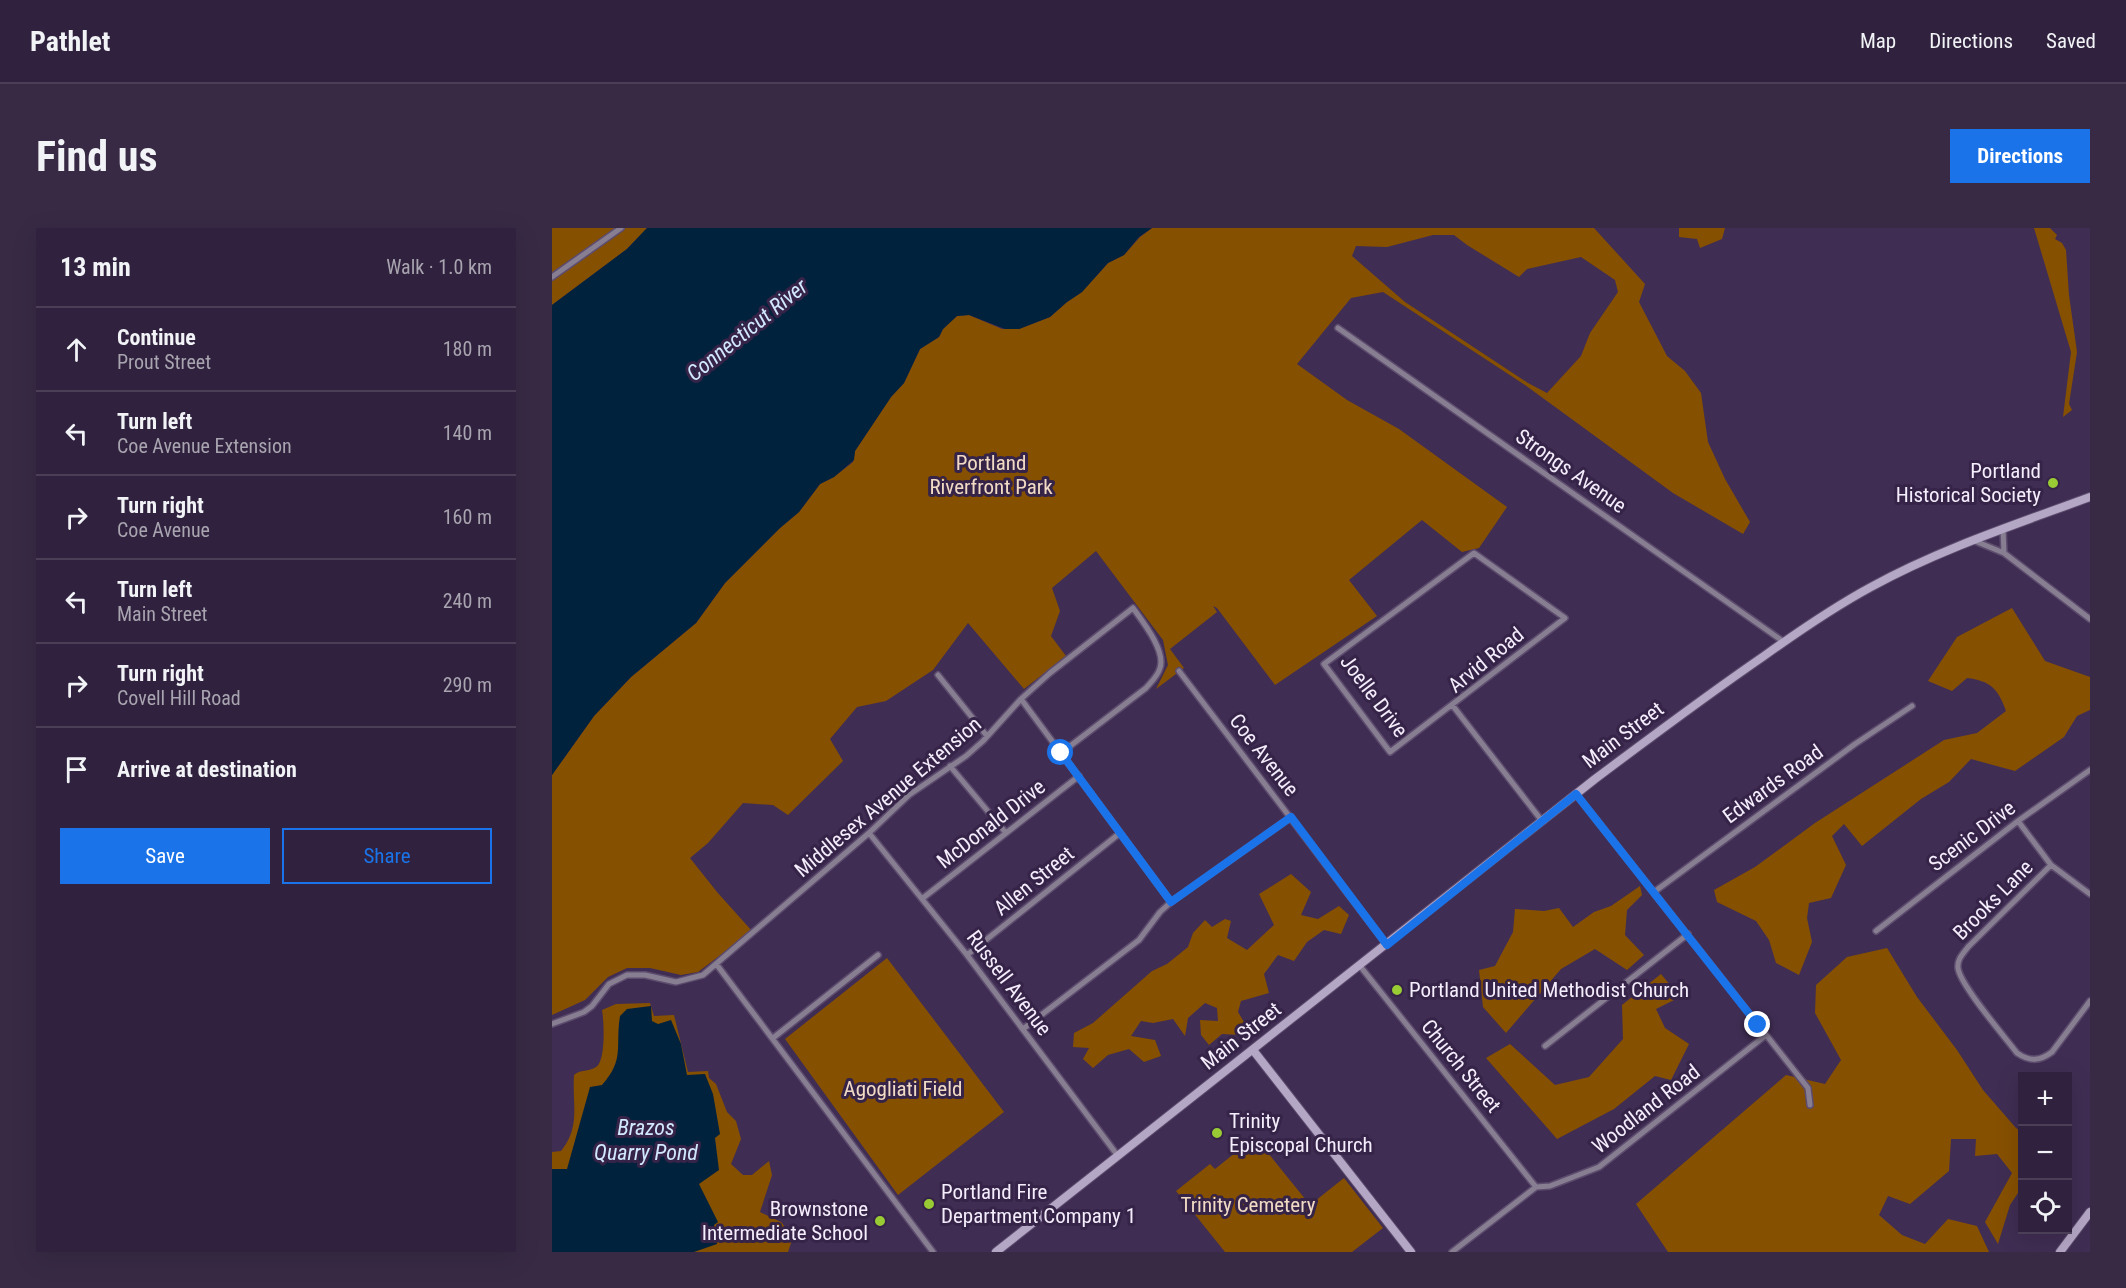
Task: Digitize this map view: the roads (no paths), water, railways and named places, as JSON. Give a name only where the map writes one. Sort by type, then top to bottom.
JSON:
[{"type":"main road","name":"Main Street","points":[[996,1252],[1576,794],[1692,706],[1784,642],[1873,586],[1935,556],[2090,497]]},
{"type":"main road","points":[[1253,1050],[1411,1252]]},
{"type":"main road","points":[[2060,1252],[2090,1212]]},
{"type":"street","points":[[552,277],[621,228]]},
{"type":"street","name":"Strongs Avenue","points":[[1338,328],[1784,642]]},
{"type":"street","points":[[2003,530],[2004,554]]},
{"type":"street","points":[[1975,541],[2004,554],[2090,619]]},
{"type":"street","name":"Arvid Road","points":[[1474,553],[1565,618],[1453,706],[1542,821]]},
{"type":"street","name":"Joelle Drive","points":[[1453,706],[1390,752],[1324,664],[1474,553]]},
{"type":"street","name":"Middlesex Avenue Extension","points":[[552,1024],[584,1012],[596,1002],[609,984],[623,977],[641,974],[681,981],[703,975],[869,833],[909,795],[966,756],[1021,699],[1050,673],[1133,608],[1155,641],[1161,666],[1155,678],[1146,688],[1061,753]]},
{"type":"street","name":"Coe Avenue","points":[[1179,671],[1387,945]]},
{"type":"street","points":[[938,675],[987,736]]},
{"type":"street","points":[[1021,699],[1171,902]]},
{"type":"street","name":"Edwards Road","points":[[1654,892],[1855,744],[1912,706]]},
{"type":"street","points":[[950,766],[1006,833]]},
{"type":"street","name":"Scenic Drive","points":[[1876,931],[2018,821],[2090,770]]},
{"type":"street","name":"McDonald Drive","points":[[923,898],[1079,776]]},
{"type":"street","points":[[1576,794],[1808,1088],[1810,1105]]},
{"type":"street","points":[[1023,1029],[1139,940],[1160,912],[1171,902],[1291,817]]},
{"type":"street","points":[[2018,821],[2051,865],[2090,894]]},
{"type":"street","name":"Russell Avenue","points":[[869,833],[967,955],[1118,1156]]},
{"type":"street","name":"Allen Street","points":[[967,955],[1120,833]]},
{"type":"street","name":"Brooks Lane","points":[[2051,865],[1968,947],[1959,959],[1958,969],[1965,984],[1984,1010],[2017,1053],[2025,1059],[2043,1058],[2052,1052],[2090,1001]]},
{"type":"street","points":[[1545,1046],[1688,934]]},
{"type":"street","points":[[773,1038],[878,955]]},
{"type":"street","points":[[717,964],[933,1252]]},
{"type":"street","name":"Church Street","points":[[1360,966],[1536,1187]]},
{"type":"street","name":"Woodland Road","points":[[1536,1187],[1550,1186],[1599,1167],[1766,1035]]},
{"type":"street","points":[[1452,1252],[1536,1187]]},
{"type":"water","name":"Connecticut River","points":[[647,228],[1152,228],[1139,237],[1124,255],[1108,263],[1082,292],[1050,317],[1019,329],[1005,329],[969,315],[957,316],[943,329],[939,337],[920,349],[904,383],[891,397],[855,451],[854,460],[834,477],[820,484],[799,512],[725,583],[696,623],[631,677],[594,716],[552,775],[552,305],[627,249]]},
{"type":"water","name":"Brazos Quarry Pond","points":[[651,1006],[652,1021],[658,1024],[671,1020],[681,1044],[687,1075],[705,1074],[713,1094],[720,1134],[715,1138],[719,1170],[699,1184],[718,1222],[714,1225],[717,1244],[694,1252],[552,1252],[552,1169],[567,1169],[590,1087],[602,1085],[614,1068],[618,1052],[620,1016],[627,1009]]},
{"type":"place","name":"Portland Historical Society","points":[[2053,483]]},
{"type":"place","name":"Portland United Methodist Church","points":[[1397,990]]},
{"type":"place","name":"Trinity Episcopal Church","points":[[1217,1133]]},
{"type":"place","name":"Portland Fire Department Company 1","points":[[929,1204]]},
{"type":"place","name":"Brownstone Intermediate School","points":[[880,1221]]},
{"type":"park label","name":"Portland Riverfront Park","points":[[991,475]]},
{"type":"park label","name":"Agogliati Field","points":[[903,1089]]},
{"type":"park label","name":"Trinity Cemetery","points":[[1248,1205]]}]
